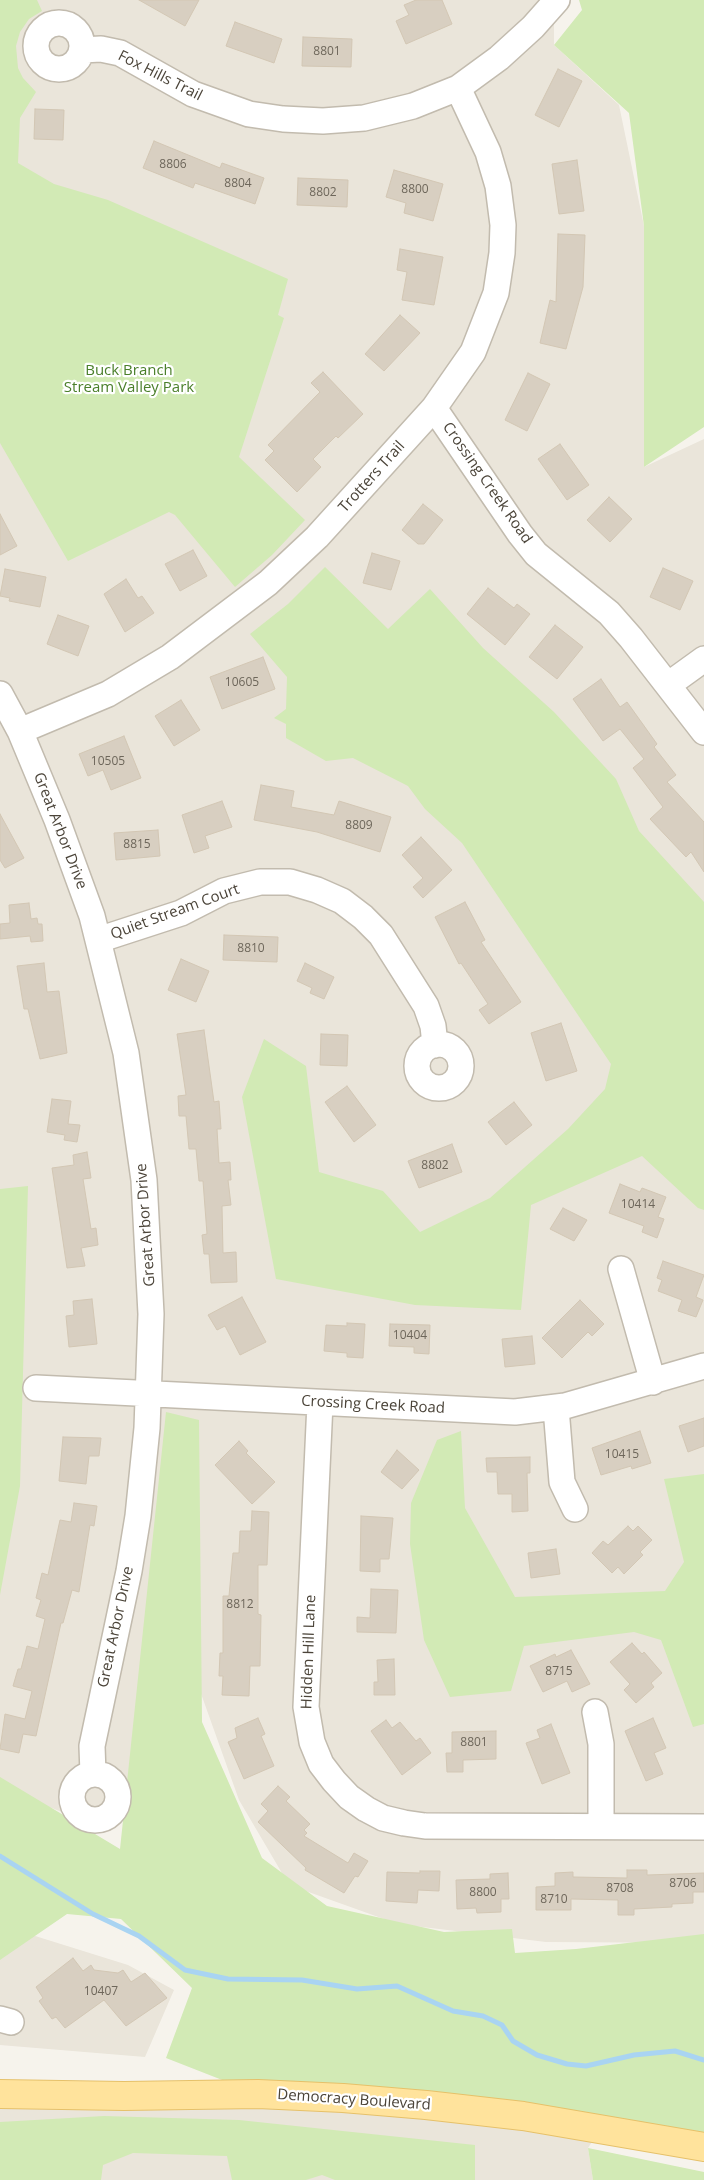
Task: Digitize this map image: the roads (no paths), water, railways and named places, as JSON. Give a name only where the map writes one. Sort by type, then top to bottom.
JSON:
[{"type":"main road","name":"Democracy Boulevard","points":[[0,2094],[124,2096],[258,2094],[362,2100],[523,2116],[704,2147]]},
{"type":"street","name":"Fox Hills Trail","points":[[82,50],[101,49],[120,53],[192,94],[249,114],[283,119],[323,121],[364,118],[413,106],[458,88],[499,58],[533,27],[557,0]]},
{"type":"street","name":"Trotters Trail","points":[[20,731],[108,694],[170,657],[212,628],[268,583],[317,537],[434,408],[473,352],[496,293],[502,253],[502,225],[493,169],[474,119],[458,88]]},
{"type":"street","name":"Crossing Creek Road","points":[[434,408],[531,547],[555,571],[609,613],[704,732]]},
{"type":"street","points":[[668,685],[704,659]]},
{"type":"street","name":"Great Arbor Drive","points":[[0,694],[20,731],[58,820],[98,940],[126,1052],[144,1180],[151,1314],[149,1394],[138,1516],[97,1715],[92,1746],[93,1774]]},
{"type":"street","name":"Quiet Stream Court","points":[[98,940],[181,913],[224,891],[260,882],[290,882],[317,890],[342,902],[363,917],[381,935],[426,1006],[433,1026],[435,1045]]},
{"type":"street","points":[[621,1269],[653,1382]]},
{"type":"street","name":"Crossing Creek Road","points":[[36,1388],[516,1412],[556,1408],[704,1366]]},
{"type":"street","name":"Hidden Hill Lane","points":[[320,1403],[306,1707],[310,1734],[321,1764],[349,1797],[383,1818],[425,1826],[704,1827]]},
{"type":"street","points":[[556,1408],[562,1482],[575,1509]]},
{"type":"street","points":[[595,1712],[601,1744],[602,1826]]},
{"type":"waterway","points":[[0,1856],[93,1914],[139,1936],[185,1970],[228,1979],[302,1980],[357,1989],[397,1986],[453,2011],[483,2016],[502,2025],[513,2041],[537,2055],[567,2064],[586,2066],[634,2055],[675,2051],[704,2060]]},
{"type":"park label","name":"Buck Branch Stream Valley Park","points":[[129,380]]}]
